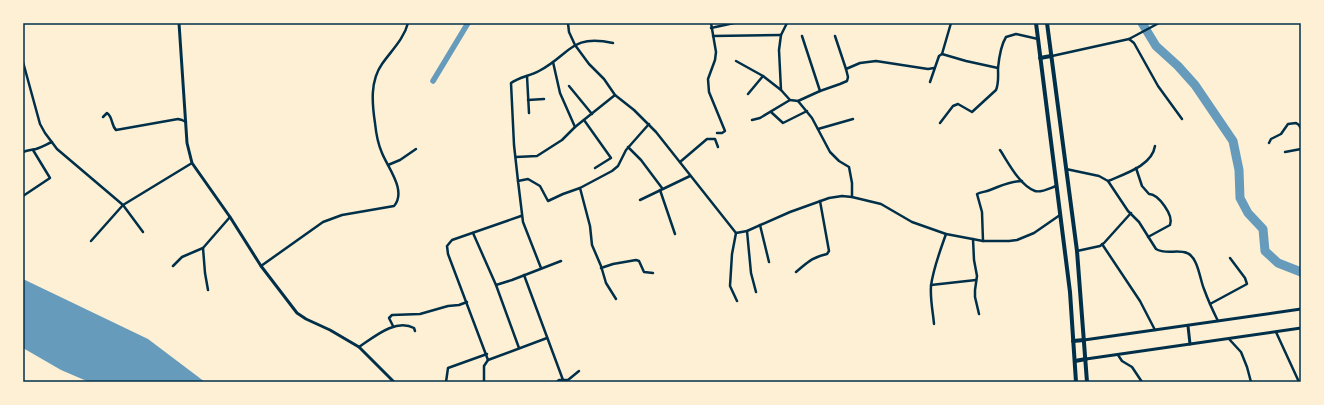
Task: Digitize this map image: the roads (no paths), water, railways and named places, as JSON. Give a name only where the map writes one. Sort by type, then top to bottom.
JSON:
[{"type":"main road","points":[[1036,23],[1070,292],[1076,382]]},
{"type":"main road","points":[[1047,23],[1076,251],[1087,382]]},
{"type":"main road","points":[[1040,58],[1051,56]]},
{"type":"main road","points":[[1073,341],[1084,340]]},
{"type":"main road","points":[[1075,361],[1086,359]]},
{"type":"street","points":[[179,23],[187,143],[192,163],[230,217],[261,266],[297,313],[359,347],[394,382]]},
{"type":"street","points":[[261,266],[323,222],[342,215],[394,206],[398,198],[398,189],[382,152],[375,124],[373,93],[376,75],[382,63],[405,33],[408,23]]},
{"type":"street","points":[[568,23],[575,45],[589,64],[604,79],[615,95],[649,124],[736,233],[732,254],[730,286],[736,301]]},
{"type":"street","points":[[711,23],[716,52],[715,60],[708,79],[709,92],[725,131],[722,133],[717,133]]},
{"type":"street","points":[[711,28],[734,23]]},
{"type":"street","points":[[781,90],[779,50],[781,36],[787,23]]},
{"type":"street","points":[[930,82],[939,56],[942,54],[951,23]]},
{"type":"street","points":[[1051,56],[1129,39],[1158,23]]},
{"type":"street","points":[[940,123],[953,106],[958,104],[972,112],[996,90],[998,86],[998,68],[1006,37],[1016,34],[1038,39]]},
{"type":"street","points":[[713,36],[781,36]]},
{"type":"street","points":[[802,36],[820,91]]},
{"type":"street","points":[[752,120],[760,118],[790,100],[798,101],[847,81],[848,77],[846,69],[835,36]]},
{"type":"street","points":[[1129,39],[1134,43],[1158,86],[1182,119]]},
{"type":"street","points":[[541,268],[521,216],[514,145],[511,82],[539,72],[575,45],[590,40],[613,43]]},
{"type":"street","points":[[942,54],[998,68]]},
{"type":"street","points":[[736,61],[763,76],[781,90],[790,100]]},
{"type":"street","points":[[846,69],[860,63],[876,61],[934,68]]},
{"type":"street","points":[[23,62],[40,124],[52,142],[57,149],[123,205],[143,232]]},
{"type":"street","points":[[553,62],[560,94],[575,127]]},
{"type":"street","points":[[527,76],[529,113]]},
{"type":"street","points":[[748,94],[763,76]]},
{"type":"street","points":[[569,86],[592,114]]},
{"type":"street","points":[[516,158],[537,156],[562,140],[575,127],[615,95]]},
{"type":"street","points":[[528,100],[544,99]]},
{"type":"street","points":[[798,101],[807,111],[830,152],[839,161],[845,163],[849,167],[852,183],[852,197]]},
{"type":"street","points":[[771,112],[783,123],[807,111]]},
{"type":"street","points":[[103,117],[107,113],[109,115],[116,130],[178,119],[186,122]]},
{"type":"street","points":[[584,120],[611,158],[595,168]]},
{"type":"street","points":[[818,129],[853,120]]},
{"type":"street","points":[[1269,143],[1271,139],[1281,134],[1288,124],[1296,123],[1301,129]]},
{"type":"street","points":[[518,181],[528,179],[540,186],[548,201],[562,194],[580,188],[612,171],[618,166],[628,147],[649,124]]},
{"type":"street","points":[[680,162],[707,139],[715,139],[718,147]]},
{"type":"street","points":[[23,152],[30,149],[33,150],[52,142]]},
{"type":"street","points":[[1108,181],[1136,168],[1148,160],[1155,150],[1155,146]]},
{"type":"street","points":[[628,147],[640,160],[661,189],[675,234]]},
{"type":"street","points":[[388,165],[400,160],[416,149]]},
{"type":"street","points":[[1285,152],[1301,149]]},
{"type":"street","points":[[23,196],[50,178],[33,150]]},
{"type":"street","points":[[1000,150],[1014,172],[1022,181],[1035,191],[1042,191],[1057,186]]},
{"type":"street","points":[[91,240],[123,205],[192,163]]},
{"type":"street","points":[[1136,168],[1142,186],[1148,194],[1154,194],[1168,212],[1171,220],[1170,225],[1148,236]]},
{"type":"street","points":[[1066,169],[1099,176],[1108,181],[1153,245],[1159,250],[1168,252],[1185,252],[1191,255],[1198,269],[1218,322]]},
{"type":"street","points":[[640,200],[690,176]]},
{"type":"street","points":[[983,241],[982,212],[977,194],[1001,185],[1022,181]]},
{"type":"street","points":[[580,188],[590,226],[592,245],[606,283],[616,300]]},
{"type":"street","points":[[736,233],[747,231],[790,212],[834,197],[852,197],[881,204],[912,222],[946,234],[983,241],[1017,240],[1034,233],[1060,214]]},
{"type":"street","points":[[796,272],[813,258],[827,254],[829,251],[820,201]]},
{"type":"street","points":[[1076,251],[1100,246],[1131,213]]},
{"type":"street","points":[[488,360],[448,254],[447,246],[452,240],[521,216]]},
{"type":"street","points":[[173,266],[182,257],[203,248],[230,217]]},
{"type":"street","points":[[760,225],[769,262]]},
{"type":"street","points":[[747,231],[751,273],[756,292]]},
{"type":"street","points":[[473,232],[496,285],[519,348]]},
{"type":"street","points":[[934,324],[931,285],[939,253],[946,234]]},
{"type":"street","points":[[973,239],[974,260],[977,276],[975,297],[979,314]]},
{"type":"street","points":[[1102,244],[1140,301],[1155,330]]},
{"type":"street","points":[[203,248],[208,290]]},
{"type":"street","points":[[1210,304],[1247,284],[1245,278],[1230,258]]},
{"type":"street","points":[[601,268],[613,264],[636,260],[639,261],[644,272],[653,273]]},
{"type":"street","points":[[496,285],[561,261]]},
{"type":"street","points":[[524,275],[563,380]]},
{"type":"street","points":[[931,285],[976,280]]},
{"type":"street","points":[[393,326],[389,318],[392,315],[420,314],[467,302]]},
{"type":"street","points":[[1084,340],[1301,310]]},
{"type":"street","points":[[359,347],[393,326],[410,326],[414,328],[415,331]]},
{"type":"street","points":[[1188,326],[1190,344]]},
{"type":"street","points":[[1086,359],[1301,328]]},
{"type":"street","points":[[1276,332],[1299,382]]},
{"type":"street","points":[[484,382],[484,366],[488,360],[547,338]]},
{"type":"street","points":[[1229,339],[1241,352],[1251,382]]},
{"type":"street","points":[[446,382],[448,368],[486,354]]},
{"type":"street","points":[[1118,355],[1132,368],[1142,382]]},
{"type":"street","points":[[557,382],[573,378],[579,371]]},
{"type":"water","points":[[23,279],[148,339],[205,382],[89,382],[61,370],[23,348]]},
{"type":"waterway","points":[[433,81],[468,23]]},
{"type":"waterway","points":[[1142,23],[1156,46],[1178,66],[1195,85],[1233,141],[1239,170],[1240,198],[1248,213],[1263,229],[1265,251],[1278,263],[1301,272]]}]
